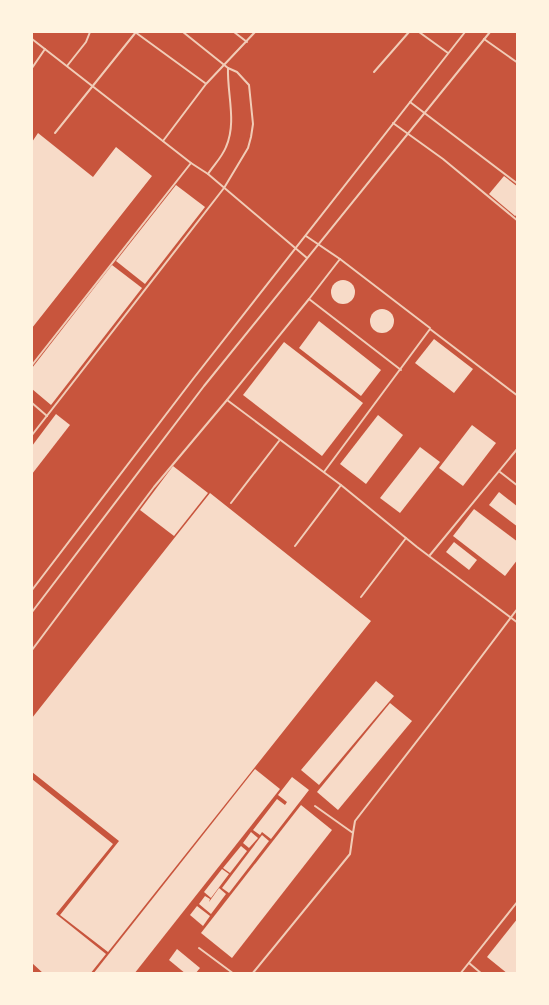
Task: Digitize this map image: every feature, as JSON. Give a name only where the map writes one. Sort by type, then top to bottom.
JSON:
[{"type":"lane","points":[[67,66],[86,42],[90,32]]},
{"type":"lane","points":[[55,134],[135,32],[206,84]]},
{"type":"lane","points":[[32,435],[224,188],[248,148],[253,124],[249,85],[237,72],[228,68],[183,32]]},
{"type":"lane","points":[[234,32],[246,42]]},
{"type":"lane","points":[[164,141],[206,84],[255,32]]},
{"type":"lane","points":[[374,72],[409,32]]},
{"type":"lane","points":[[419,32],[448,54]]},
{"type":"lane","points":[[32,590],[193,379],[465,32]]},
{"type":"lane","points":[[32,612],[204,386],[490,32]]},
{"type":"lane","points":[[32,39],[190,163],[208,174],[307,258]]},
{"type":"lane","points":[[484,39],[518,63]]},
{"type":"lane","points":[[32,68],[45,49]]},
{"type":"lane","points":[[208,174],[226,147],[230,136],[232,122],[228,68]]},
{"type":"lane","points":[[410,102],[518,184]]},
{"type":"lane","points":[[393,123],[443,159],[518,221]]},
{"type":"lane","points":[[32,365],[190,163]]},
{"type":"lane","points":[[306,236],[340,259],[518,396]]},
{"type":"lane","points":[[32,650],[154,487],[340,259]]},
{"type":"lane","points":[[309,299],[401,370]]},
{"type":"lane","points":[[324,471],[430,328]]},
{"type":"lane","points":[[227,400],[341,484],[406,538],[518,623]]},
{"type":"lane","points":[[32,403],[47,416]]},
{"type":"lane","points":[[231,503],[280,440]]},
{"type":"lane","points":[[429,556],[518,448]]},
{"type":"lane","points":[[500,472],[518,486]]},
{"type":"lane","points":[[295,546],[341,484]]},
{"type":"lane","points":[[361,597],[406,538]]},
{"type":"lane","points":[[252,974],[350,854],[355,821],[518,608]]},
{"type":"lane","points":[[315,806],[353,833]]},
{"type":"lane","points":[[460,974],[518,901]]},
{"type":"lane","points":[[199,948],[234,974]]},
{"type":"lane","points":[[469,963],[482,974]]},
{"type":"building","points":[[38,133],[93,177],[116,147],[152,176],[32,328],[32,142]]},
{"type":"building","points":[[504,176],[518,187],[518,214],[515,216],[489,194]]},
{"type":"building","points":[[176,185],[205,207],[145,284],[116,261]]},
{"type":"building","points":[[112,265],[142,288],[51,405],[32,389],[32,368]]},
{"type":"building","points":[[343,280],[352,283],[355,292],[352,301],[343,304],[334,301],[331,292],[334,283]]},
{"type":"building","points":[[377,309],[387,309],[394,316],[394,326],[387,333],[377,333],[370,326],[370,316]]},
{"type":"building","points":[[319,321],[381,370],[361,396],[299,348]]},
{"type":"building","points":[[434,339],[473,369],[454,393],[415,363]]},
{"type":"building","points":[[284,342],[363,403],[322,456],[243,395]]},
{"type":"building","points":[[56,414],[70,425],[32,474],[32,446]]},
{"type":"building","points":[[378,415],[403,435],[366,484],[340,464]]},
{"type":"building","points":[[472,425],[496,443],[463,486],[439,468]]},
{"type":"building","points":[[420,447],[440,462],[400,513],[380,498]]},
{"type":"building","points":[[173,466],[208,493],[174,536],[140,510]]},
{"type":"building","points":[[499,492],[518,507],[518,527],[489,505]]},
{"type":"building","points":[[210,493],[371,621],[108,952],[60,915],[119,841],[32,772],[32,718]]},
{"type":"building","points":[[474,509],[518,542],[518,559],[505,576],[453,536]]},
{"type":"building","points":[[454,542],[477,560],[469,570],[446,552]]},
{"type":"building","points":[[376,681],[394,696],[319,785],[301,770]]},
{"type":"building","points":[[390,703],[412,721],[338,810],[317,792]]},
{"type":"building","points":[[255,769],[280,789],[134,974],[93,974]]},
{"type":"building","points":[[292,777],[309,790],[271,839],[262,832],[260,835],[253,830],[277,799],[285,805],[287,802],[278,795]]},
{"type":"building","points":[[32,779],[113,844],[56,914],[106,954],[90,974],[44,974],[32,963]]},
{"type":"building","points":[[301,805],[332,830],[232,958],[201,933]]},
{"type":"building","points":[[251,832],[258,838],[249,848],[243,843]]},
{"type":"building","points":[[262,835],[269,841],[229,893],[222,888]]},
{"type":"building","points":[[241,846],[247,851],[230,873],[223,868]]},
{"type":"building","points":[[222,869],[229,874],[211,898],[204,892]]},
{"type":"building","points":[[219,888],[226,894],[211,914],[199,904],[205,896],[210,899],[209,902]]},
{"type":"building","points":[[197,906],[210,916],[203,926],[190,915]]},
{"type":"building","points":[[518,918],[518,971],[516,974],[508,974],[487,957]]},
{"type":"building","points":[[177,949],[200,968],[195,974],[186,974],[169,960]]}]
